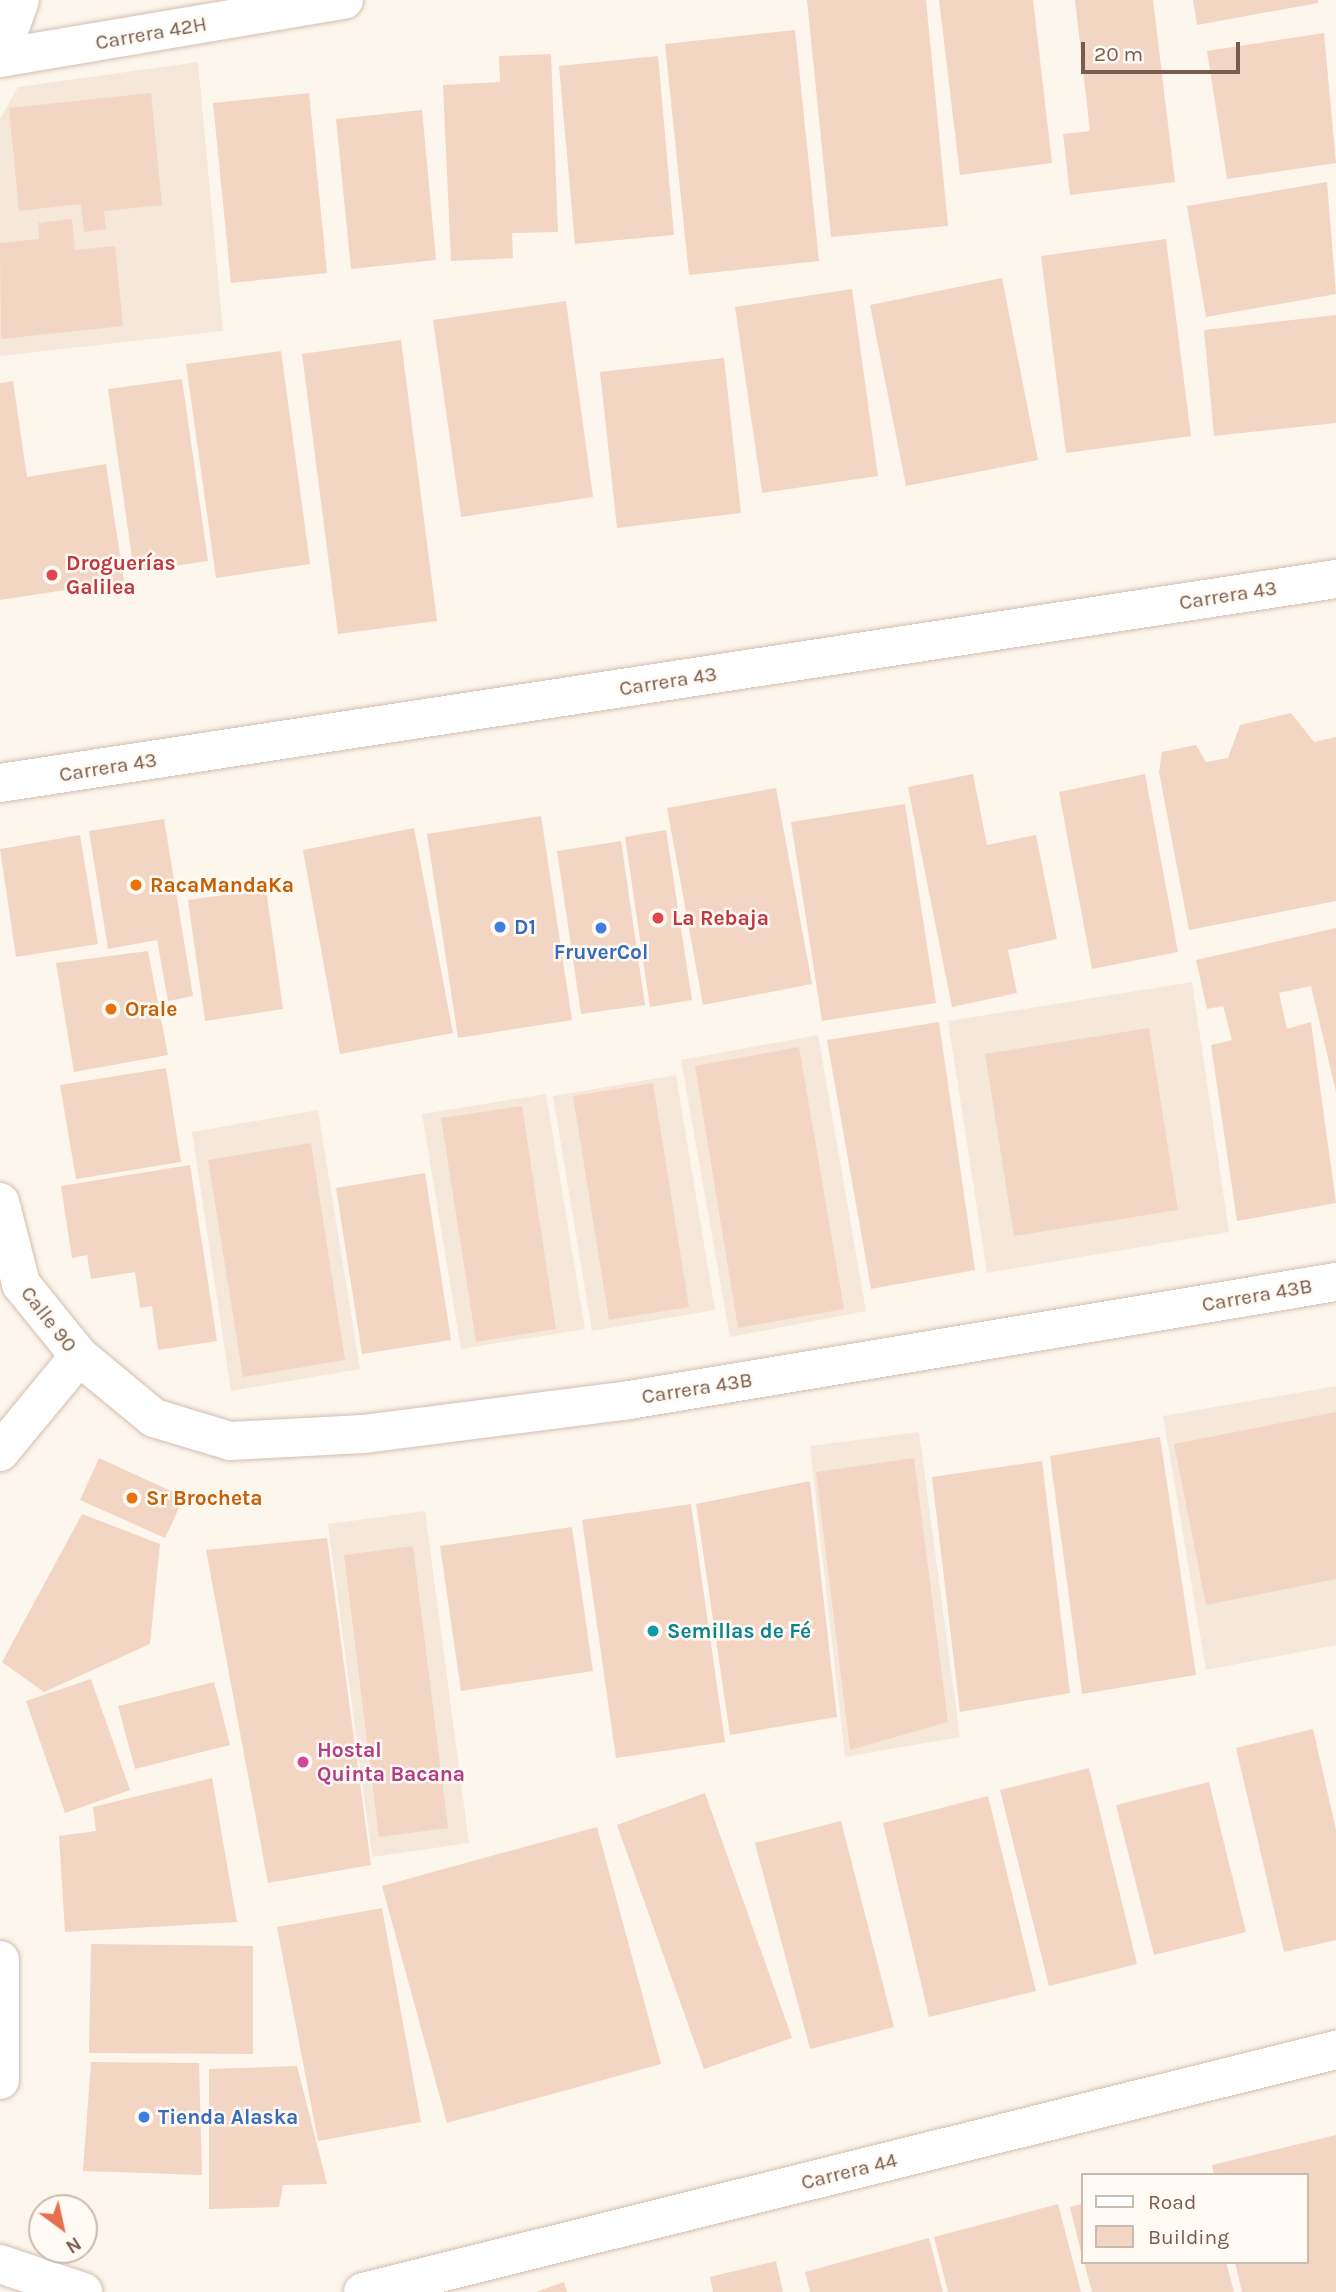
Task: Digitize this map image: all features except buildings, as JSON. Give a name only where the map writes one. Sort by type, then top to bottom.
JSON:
[{"type":"street","points":[[0,57],[20,0]]},
{"type":"street","name":"Carrera 42H","points":[[0,57],[344,0]]},
{"type":"street","name":"Carrera 43","points":[[0,783],[1336,579]]},
{"type":"street","name":"Calle 90","points":[[0,1202],[21,1284],[79,1356],[0,1451]]},
{"type":"street","name":"Carrera 43B","points":[[79,1356],[154,1418],[230,1441],[292,1441],[630,1400],[1336,1282]]},
{"type":"street","points":[[0,1960],[0,2080]]},
{"type":"street","name":"Carrera 44","points":[[363,2292],[1336,2050]]},
{"type":"street","points":[[0,2264],[83,2292]]},
{"type":"shaded area","points":[[198,62],[223,331],[0,356],[0,119],[18,87]]},
{"type":"shaded area","points":[[1192,982],[1229,1232],[987,1273],[948,1021]]},
{"type":"shaded area","points":[[818,1035],[866,1311],[730,1337],[681,1060]]},
{"type":"shaded area","points":[[676,1075],[715,1310],[592,1331],[553,1096]]},
{"type":"shaded area","points":[[546,1094],[585,1329],[461,1349],[422,1114]]},
{"type":"shaded area","points":[[318,1110],[360,1369],[231,1391],[192,1132]]},
{"type":"shaded area","points":[[1336,1386],[1336,1645],[1206,1670],[1163,1416]]},
{"type":"shaded area","points":[[919,1432],[960,1737],[845,1757],[810,1446]]},
{"type":"shaded area","points":[[425,1511],[469,1843],[372,1857],[328,1524]]},
{"type":"place","name":"Droguerías Galilea","points":[[52,575]]},
{"type":"place","name":"RacaMandaKa","points":[[136,885]]},
{"type":"place","name":"La Rebaja","points":[[658,918]]},
{"type":"place","name":"D1","points":[[500,927]]},
{"type":"place","name":"FruverCol","points":[[601,928]]},
{"type":"place","name":"Orale","points":[[111,1009]]},
{"type":"place","name":"Sr Brocheta","points":[[132,1498]]},
{"type":"place","name":"Semillas de Fé","points":[[653,1631]]},
{"type":"place","name":"Hostal Quinta Bacana","points":[[303,1762]]},
{"type":"place","name":"Tienda Alaska","points":[[144,2117]]}]
